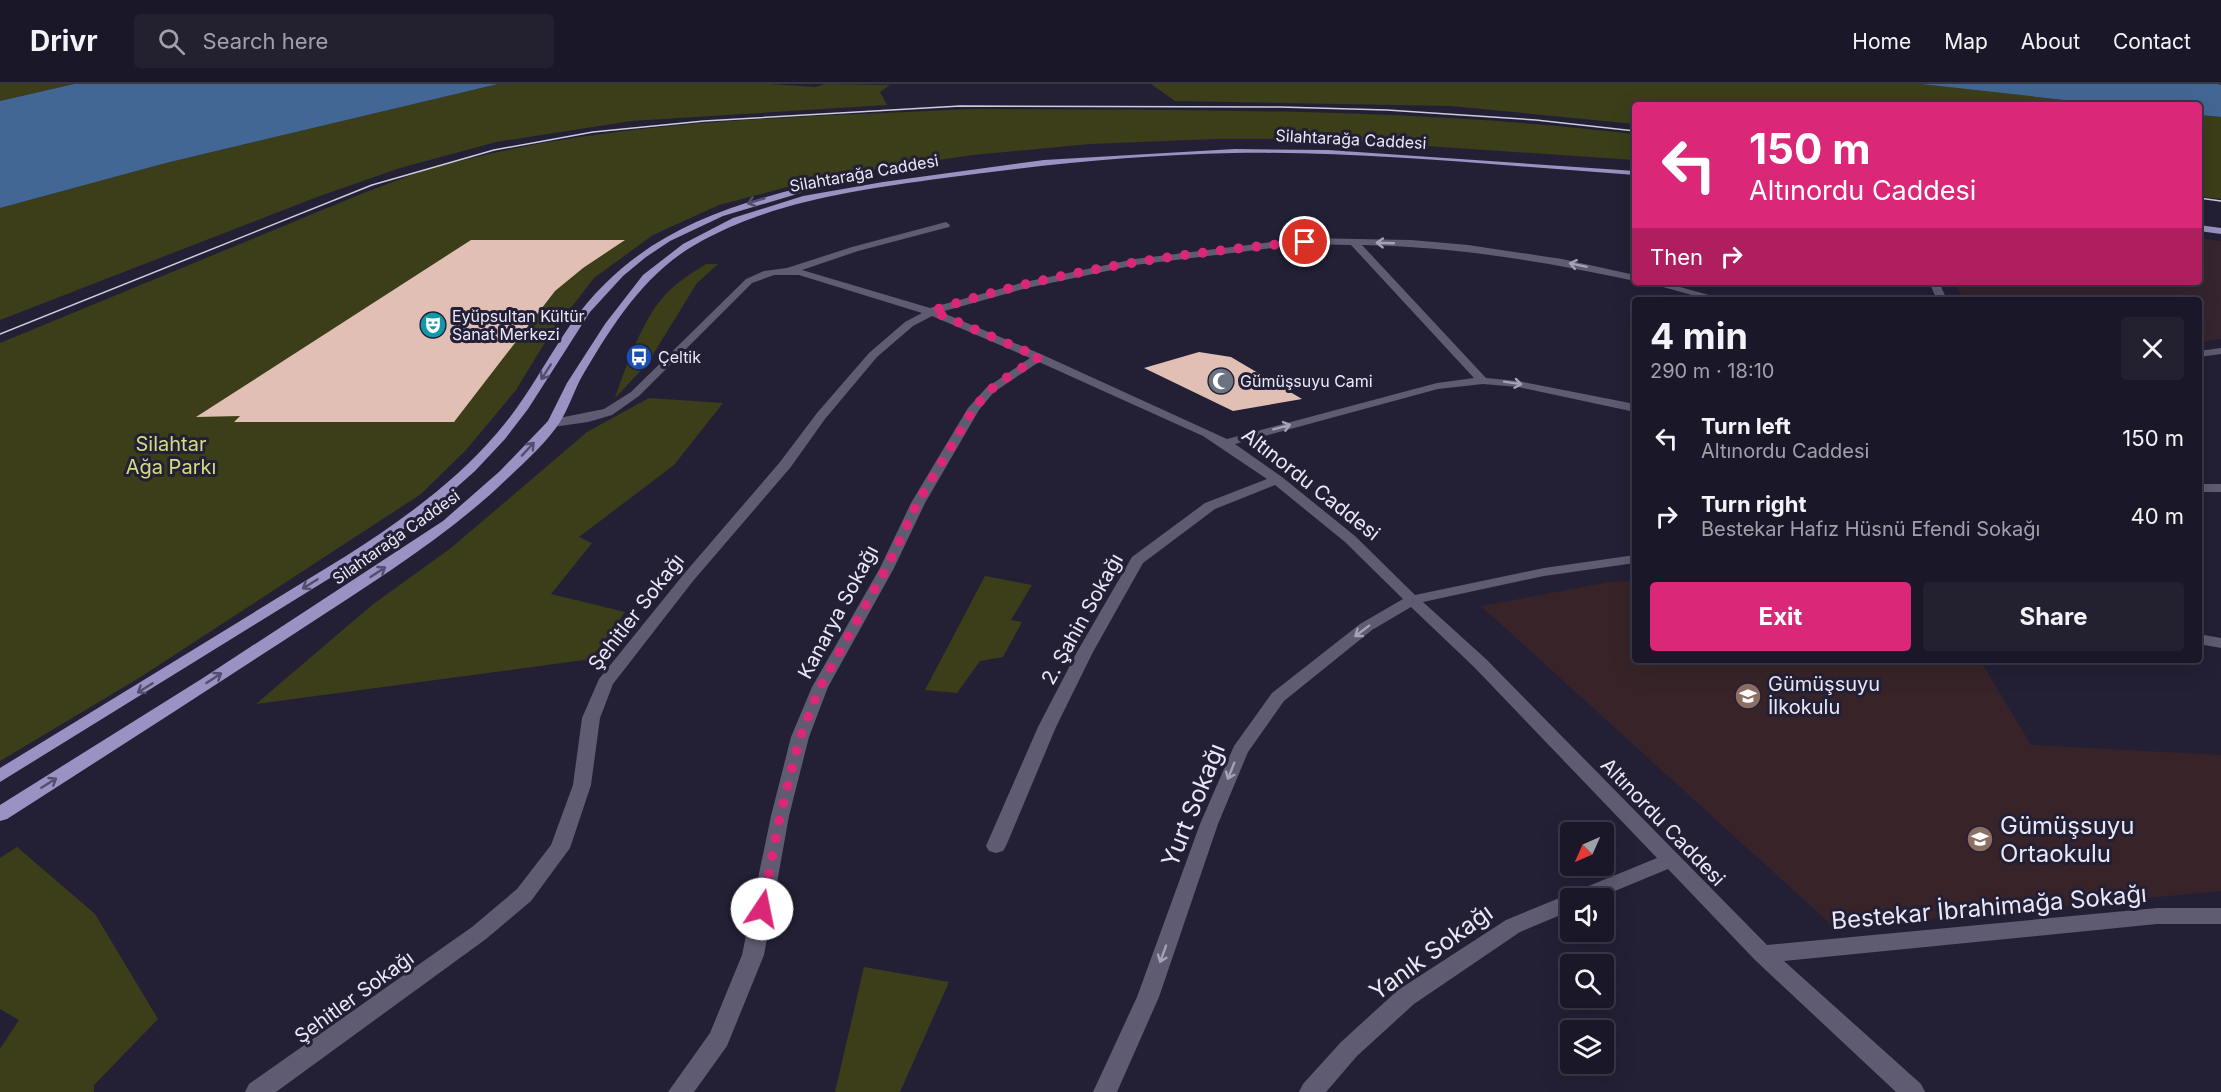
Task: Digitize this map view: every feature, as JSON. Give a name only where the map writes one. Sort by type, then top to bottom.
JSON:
[{"type":"main road","name":"Silahtarağa Caddesi","points":[[0,776],[305,588],[426,507],[477,460],[510,425],[586,311],[615,278],[668,238],[726,211],[781,194],[857,179],[1034,155],[1131,147],[1215,144],[1326,145],[1632,165]]},
{"type":"main road","name":"Silahtarağa Caddesi","points":[[0,814],[209,682],[448,524],[480,497],[553,423],[573,383],[609,326],[646,277],[686,246],[712,230],[736,220],[786,204],[859,188],[1044,162],[1142,154],[1310,152],[1632,173]]},
{"type":"main road","points":[[1511,164],[1632,180]]},
{"type":"main road","points":[[2202,219],[2221,222]]},
{"type":"main road","points":[[2202,228],[2221,231]]},
{"type":"street","points":[[787,271],[855,249],[946,225]]},
{"type":"street","points":[[1354,242],[1483,381]]},
{"type":"street","name":"Şehitler Sokağı","points":[[257,1092],[479,933],[524,895],[560,848],[582,785],[591,718],[605,683],[688,578],[785,465],[821,416],[873,355],[909,324],[932,311],[1025,285],[1135,262],[1272,244],[1354,242],[1468,248],[1562,262],[1632,277]]},
{"type":"street","name":"Altınordu Caddesi","points":[[553,423],[588,418],[608,412],[635,394],[749,281],[764,274],[787,271],[800,272],[932,311],[1039,357],[1226,443],[1277,480],[1350,539],[1480,663],[1762,954],[1913,1092]]},
{"type":"street","points":[[1662,285],[1710,297]]},
{"type":"street","points":[[2202,354],[2221,351]]},
{"type":"street","name":"Kanarya Sokağı","points":[[680,1092],[719,1039],[753,956],[780,816],[797,748],[820,687],[887,567],[918,502],[974,408],[990,390],[1039,357]]},
{"type":"street","points":[[1226,443],[1437,386],[1483,381],[1518,384],[1632,407]]},
{"type":"street","name":"2. Şahin Sokağı","points":[[996,846],[1047,727],[1085,652],[1137,560],[1210,506],[1277,480]]},
{"type":"street","points":[[2202,488],[2221,488]]},
{"type":"street","name":"Yurt Sokağı","points":[[1105,1092],[1148,997],[1209,825],[1240,750],[1278,698],[1366,627],[1412,600],[1544,572],[1632,559]]},
{"type":"street","points":[[2202,640],[2221,643]]},
{"type":"street","points":[[1603,888],[1671,860]]},
{"type":"street","name":"Yanık Sokağı","points":[[1311,1092],[1349,1049],[1406,997],[1513,926],[1560,906]]},
{"type":"street","name":"Bestekar İbrahimağa Sokağı","points":[[1762,954],[2157,916],[2221,916]]},
{"type":"shaded area","points":[[2202,238],[2221,241],[2221,339],[2202,342],[2202,297],[1962,297],[1956,285],[2202,285]]},
{"type":"shaded area","name":"Gümüşsuyu Ortaokulu","points":[[1632,581],[1632,663],[1982,663],[2031,745],[2221,755],[2221,891],[1835,928],[1481,606],[1610,582]]},
{"type":"green space","points":[[0,84],[74,84],[0,101]]},
{"type":"green space","points":[[498,84],[769,84],[816,87],[825,84],[890,85],[880,92],[887,105],[631,121],[496,142],[400,168],[317,197],[0,320],[0,208],[166,163]]},
{"type":"green space","points":[[1151,84],[1921,84],[2082,102],[1632,102],[1632,124],[1451,106],[1175,101]]},
{"type":"green space","name":"Silahtar Ağa Parkı","points":[[970,109],[1303,112],[1386,115],[1469,119],[1632,134],[1632,160],[1322,139],[1215,139],[1090,144],[973,155],[884,168],[791,186],[719,205],[653,235],[594,278],[547,339],[516,390],[466,450],[421,494],[139,678],[0,761],[0,343],[366,192],[426,170],[492,153],[560,140],[696,124]]},
{"type":"green space","points":[[2202,115],[2221,117],[2221,199],[2202,195]]},
{"type":"green space","points":[[706,264],[718,264],[697,283],[647,364],[615,398],[636,344],[657,305],[674,286]]},
{"type":"green space","points":[[649,398],[723,403],[674,465],[579,537],[592,543],[551,594],[625,612],[591,659],[256,704],[372,605],[451,548],[587,432]]},
{"type":"green space","points":[[985,576],[1032,585],[1011,620],[1022,622],[1003,657],[980,661],[957,693],[925,690]]},
{"type":"green space","points":[[17,847],[95,914],[158,1019],[94,1085],[94,1092],[0,1092],[0,1049],[19,1020],[0,1009],[0,858]]},
{"type":"green space","points":[[864,967],[949,982],[900,1092],[835,1092]]},
{"type":"water","points":[[74,84],[498,84],[166,163],[0,208],[0,101]]},
{"type":"water","points":[[1921,84],[2221,85],[2221,117],[2202,115],[2202,102],[2082,102]]},
{"type":"building","name":"Eyüpsultan Kültür Sanat Merkezi","points":[[471,240],[625,240],[583,268],[555,291],[454,422],[234,422],[240,416],[196,417]]},
{"type":"building","name":"Gümüşsuyu Cami","points":[[1199,352],[1231,357],[1302,399],[1233,411],[1144,368]]},
{"type":"tram line","points":[[0,334],[372,185],[494,150],[593,132],[704,121],[960,106],[1280,107],[1387,110],[1536,120],[1632,131]]},
{"type":"tram line","points":[[2202,198],[2221,201]]},
{"type":"place","name":"Eyüpsultan Kültür Sanat Merkezi","points":[[433,325]]},
{"type":"place","name":"Çeltik","points":[[639,357]]},
{"type":"place","name":"Gümüşsuyu Cami","points":[[1221,381]]},
{"type":"place","name":"Gümüşsuyu İlkokulu","points":[[1748,696]]},
{"type":"place","name":"Gümüşsuyu Ortaokulu","points":[[1980,839]]},
{"type":"route","points":[[762,909],[780,816],[800,737],[820,687],[887,567],[918,502],[974,408],[990,390],[1039,357],[932,311],[1025,285],[1135,262],[1305,242]]}]
